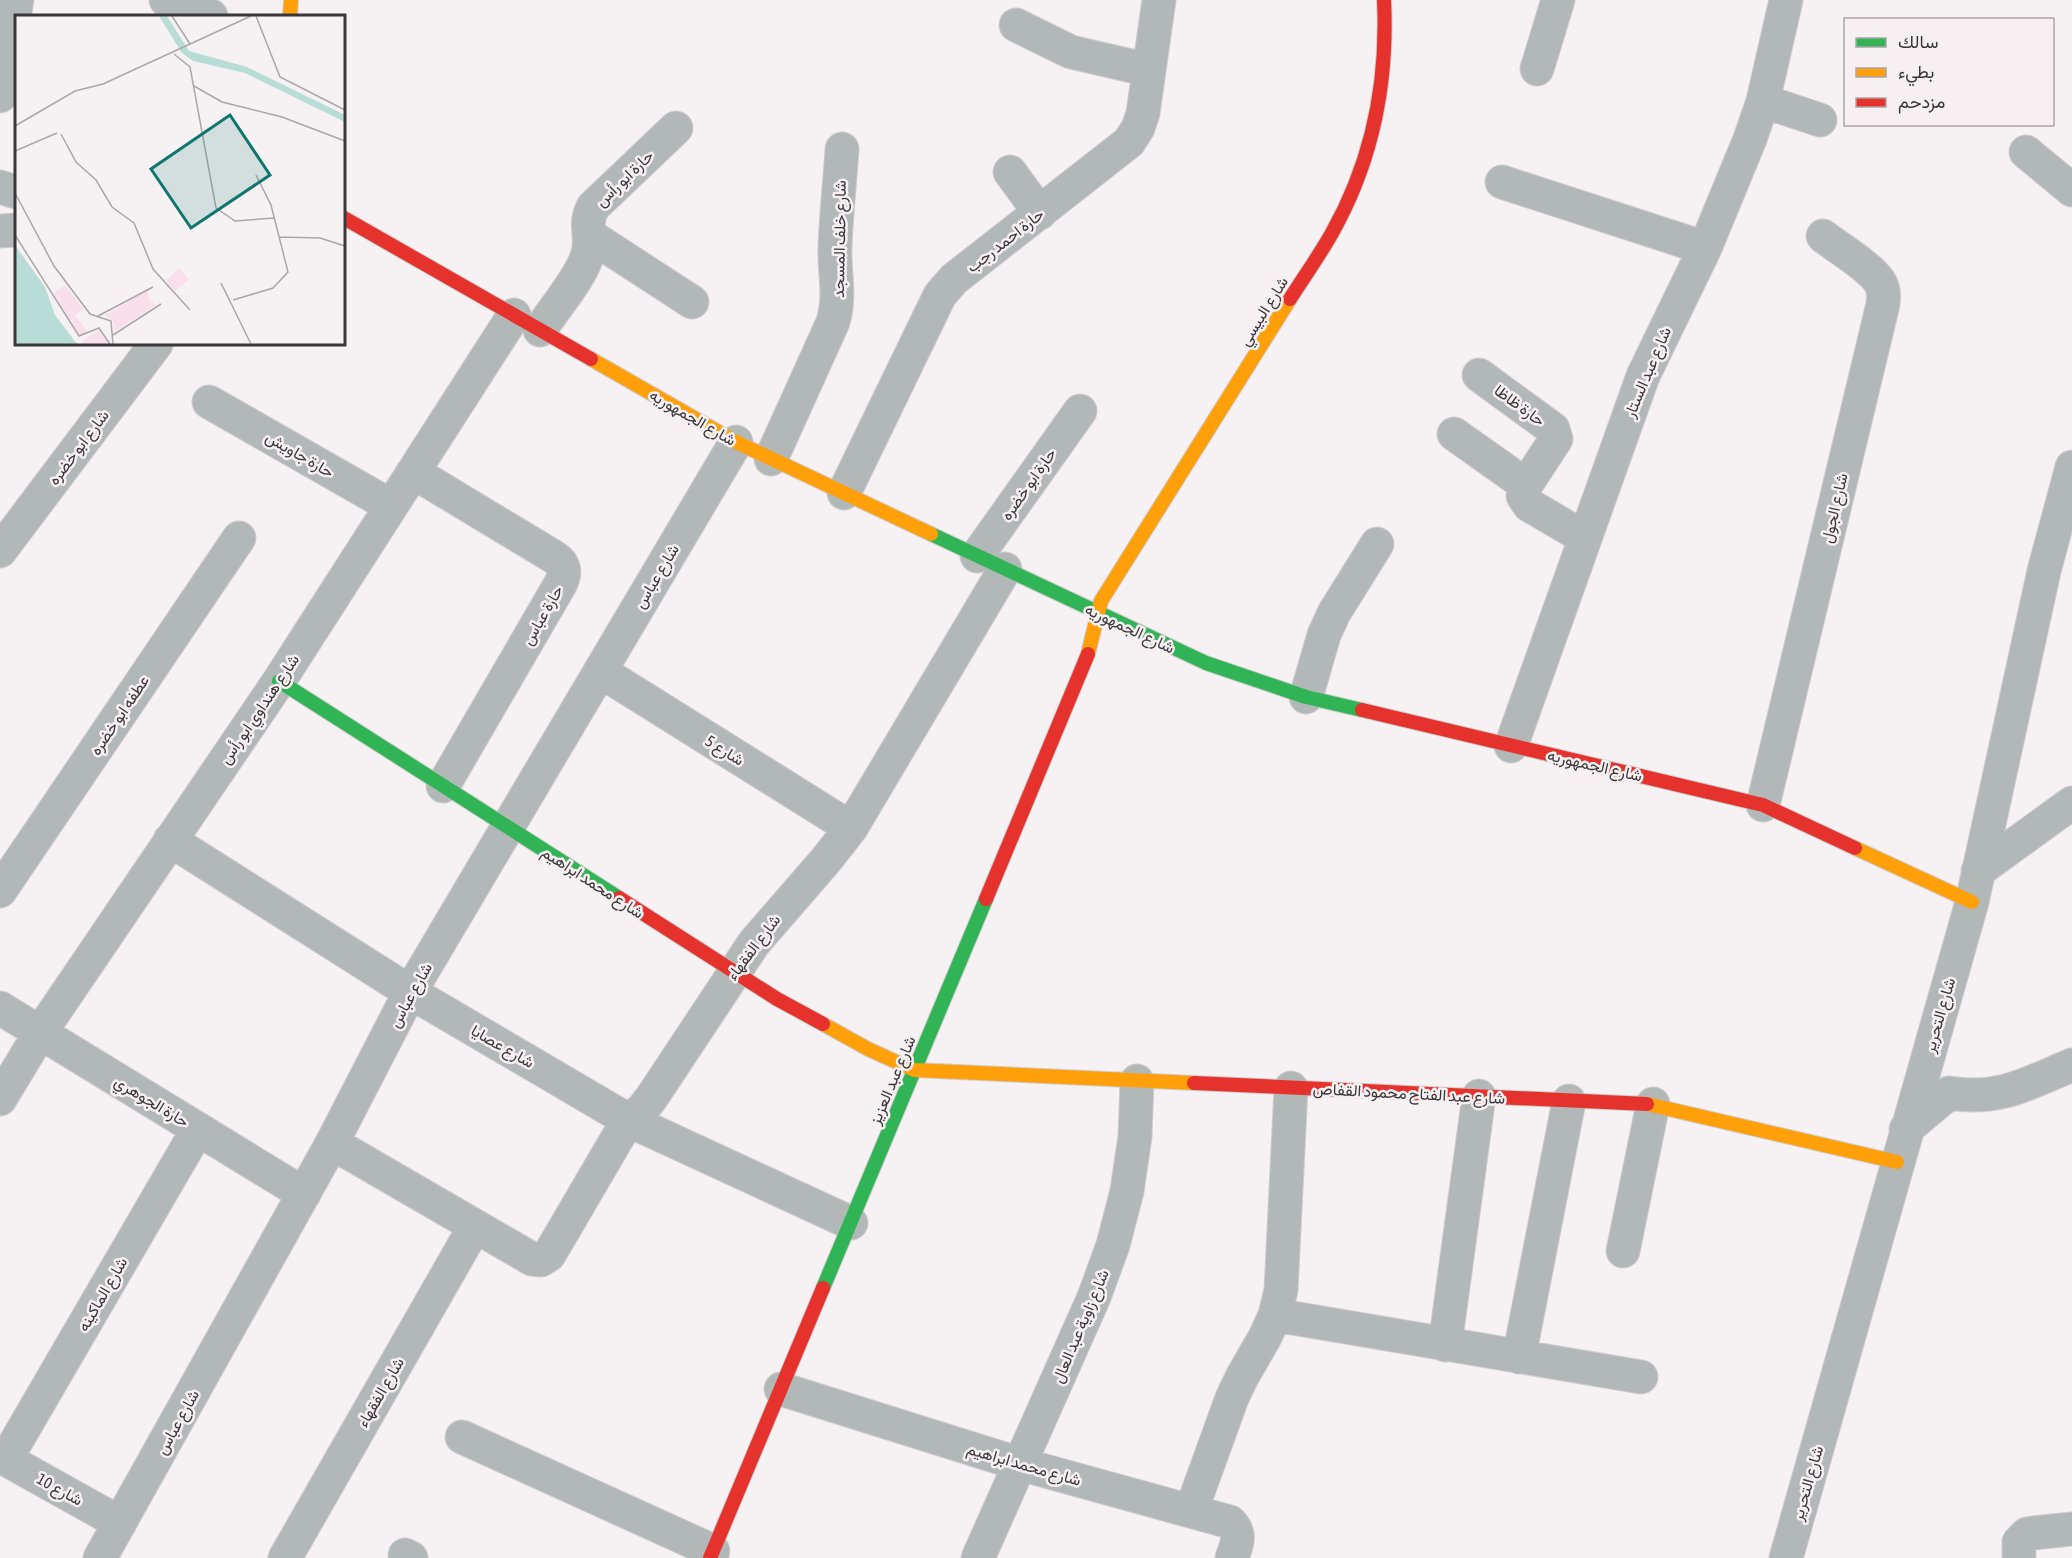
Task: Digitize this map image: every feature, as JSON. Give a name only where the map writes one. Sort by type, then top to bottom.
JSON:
[{"type":"street","points":[[0,96],[17,0]]},
{"type":"street","points":[[166,0],[208,15]]},
{"type":"street","points":[[290,15],[291,0]]},
{"type":"street","name":"حارة احمد رجب","points":[[844,493],[940,294],[954,279],[1129,142],[1138,128],[1143,113],[1159,0]]},
{"type":"street","name":"شارع البيسي","points":[[1098,613],[1101,601],[1113,580],[1332,233],[1356,181],[1373,127],[1383,69],[1384,0]]},
{"type":"street","points":[[1537,69],[1558,0]]},
{"type":"street","name":"شارع عبد الستار","points":[[1511,746],[1643,376],[1705,249],[1736,175],[1763,101],[1786,0]]},
{"type":"street","points":[[1016,25],[1071,52],[1149,70]]},
{"type":"street","points":[[1763,101],[1820,120]]},
{"type":"street","name":"حارة ابو رأس","points":[[527,322],[585,263],[589,235],[587,225],[593,207],[676,128]]},
{"type":"street","name":"شارع خلف المسجد","points":[[771,459],[837,309],[835,251],[842,149]]},
{"type":"street","points":[[2026,152],[2072,190]]},
{"type":"street","points":[[1010,172],[1040,213]]},
{"type":"street","points":[[1503,182],[1705,249]]},
{"type":"street","points":[[0,187],[15,192]]},
{"type":"street","name":"شارع الجمهوريه","points":[[345,219],[736,442],[1206,663],[1306,697],[1763,805],[1975,886]]},
{"type":"street","points":[[0,231],[15,230]]},
{"type":"street","points":[[589,235],[692,302]]},
{"type":"street","name":"شارع الجول","points":[[1763,805],[1883,303],[1884,292],[1880,281],[1823,236]]},
{"type":"street","name":"شارع هنداوي ابو رأس","points":[[0,1099],[40,1033],[279,681],[413,472],[527,322]]},
{"type":"street","name":"شارع ابو خضره","points":[[0,551],[155,345]]},
{"type":"street","name":"حارة ظاظا","points":[[1479,375],[1549,426],[1556,434],[1556,439],[1526,485]]},
{"type":"street","name":"حارة جاويش","points":[[209,402],[391,506]]},
{"type":"street","name":"حارة ابو خضره","points":[[991,563],[1080,411]]},
{"type":"street","points":[[1454,434],[1526,485],[1523,496],[1525,502],[1584,538]]},
{"type":"street","name":"شارع عباس","points":[[100,1558],[332,1143],[410,992],[736,442]]},
{"type":"street","name":"شارع التحرير","points":[[1786,1558],[1975,886],[2044,571],[2072,467]]},
{"type":"street","name":"حارة عباس","points":[[413,472],[561,561],[564,568],[561,583],[443,786]]},
{"type":"street","name":"عطفه ابو خضره","points":[[0,891],[239,538]]},
{"type":"street","points":[[1306,697],[1324,634],[1334,613],[1377,544]]},
{"type":"street","name":"شارع الفقهاء","points":[[332,1143],[532,1259],[541,1260],[549,1255],[628,1120],[642,1110],[652,1097],[734,972],[776,916],[851,828],[991,563]]},
{"type":"street","name":"شارع عبد العزيز","points":[[712,1555],[1080,677],[1091,645],[1098,613]]},
{"type":"street","name":"شارع 5","points":[[600,671],[851,828]]},
{"type":"street","name":"شارع محمد ابراهيم","points":[[279,681],[734,972],[822,1025],[914,1070]]},
{"type":"street","points":[[1975,886],[2072,803]]},
{"type":"street","name":"شارع عصايا","points":[[170,840],[410,992],[628,1120],[851,1223]]},
{"type":"street","name":"حارة الجوهري","points":[[0,1008],[304,1194]]},
{"type":"street","points":[[1906,1129],[1949,1093],[1971,1096],[1995,1095],[2072,1065]]},
{"type":"street","name":"شارع عبد الفتاح محمود القفاص","points":[[914,1070],[1653,1104],[1897,1162]]},
{"type":"street","name":"شارع زاوية عبد العال","points":[[978,1558],[1094,1297],[1113,1245],[1127,1191],[1135,1136],[1137,1081]]},
{"type":"street","points":[[1191,1511],[1232,1398],[1265,1337],[1275,1314],[1281,1290],[1291,1088]]},
{"type":"street","points":[[1445,1345],[1479,1096]]},
{"type":"street","points":[[1519,1357],[1569,1101]]},
{"type":"street","points":[[1623,1251],[1653,1104]]},
{"type":"street","name":"شارع الماكينه","points":[[3,1457],[198,1129]]},
{"type":"street","name":"شارع الفقهاء","points":[[285,1558],[475,1226]]},
{"type":"street","points":[[1275,1314],[1641,1377]]},
{"type":"street","name":"شارع محمد ابراهيم","points":[[781,1389],[1020,1464],[1230,1522],[1236,1527],[1239,1535],[1232,1558]]},
{"type":"street","points":[[462,1437],[712,1555]]},
{"type":"street","name":"شارع 10","points":[[3,1457],[120,1523]]},
{"type":"street","points":[[2019,1558],[2019,1542],[2027,1534],[2072,1529]]},
{"type":"traffic: fast","points":[[931,534],[1206,663],[1306,697],[1362,710]]},
{"type":"traffic: fast","points":[[279,681],[619,898]]},
{"type":"traffic: fast","points":[[823,1288],[986,899]]},
{"type":"traffic: slow","points":[[290,15],[291,0]]},
{"type":"traffic: slow","points":[[1088,654],[1101,601],[1290,299]]},
{"type":"traffic: slow","points":[[591,359],[736,442],[931,534]]},
{"type":"traffic: slow","points":[[1855,848],[1972,902]]},
{"type":"traffic: slow","points":[[823,1024],[868,1049],[914,1070],[1194,1083]]},
{"type":"traffic: slow","points":[[1647,1104],[1897,1162]]},
{"type":"traffic: jam","points":[[1290,299],[1317,258],[1346,206],[1367,150],[1380,91],[1385,31],[1384,0]]},
{"type":"traffic: jam","points":[[345,219],[591,359]]},
{"type":"traffic: jam","points":[[986,899],[1088,654]]},
{"type":"traffic: jam","points":[[1362,710],[1763,805],[1855,848]]},
{"type":"traffic: jam","points":[[619,898],[777,999],[823,1024]]},
{"type":"traffic: jam","points":[[1194,1083],[1647,1104]]},
{"type":"traffic: jam","points":[[710,1558],[823,1288]]}]
